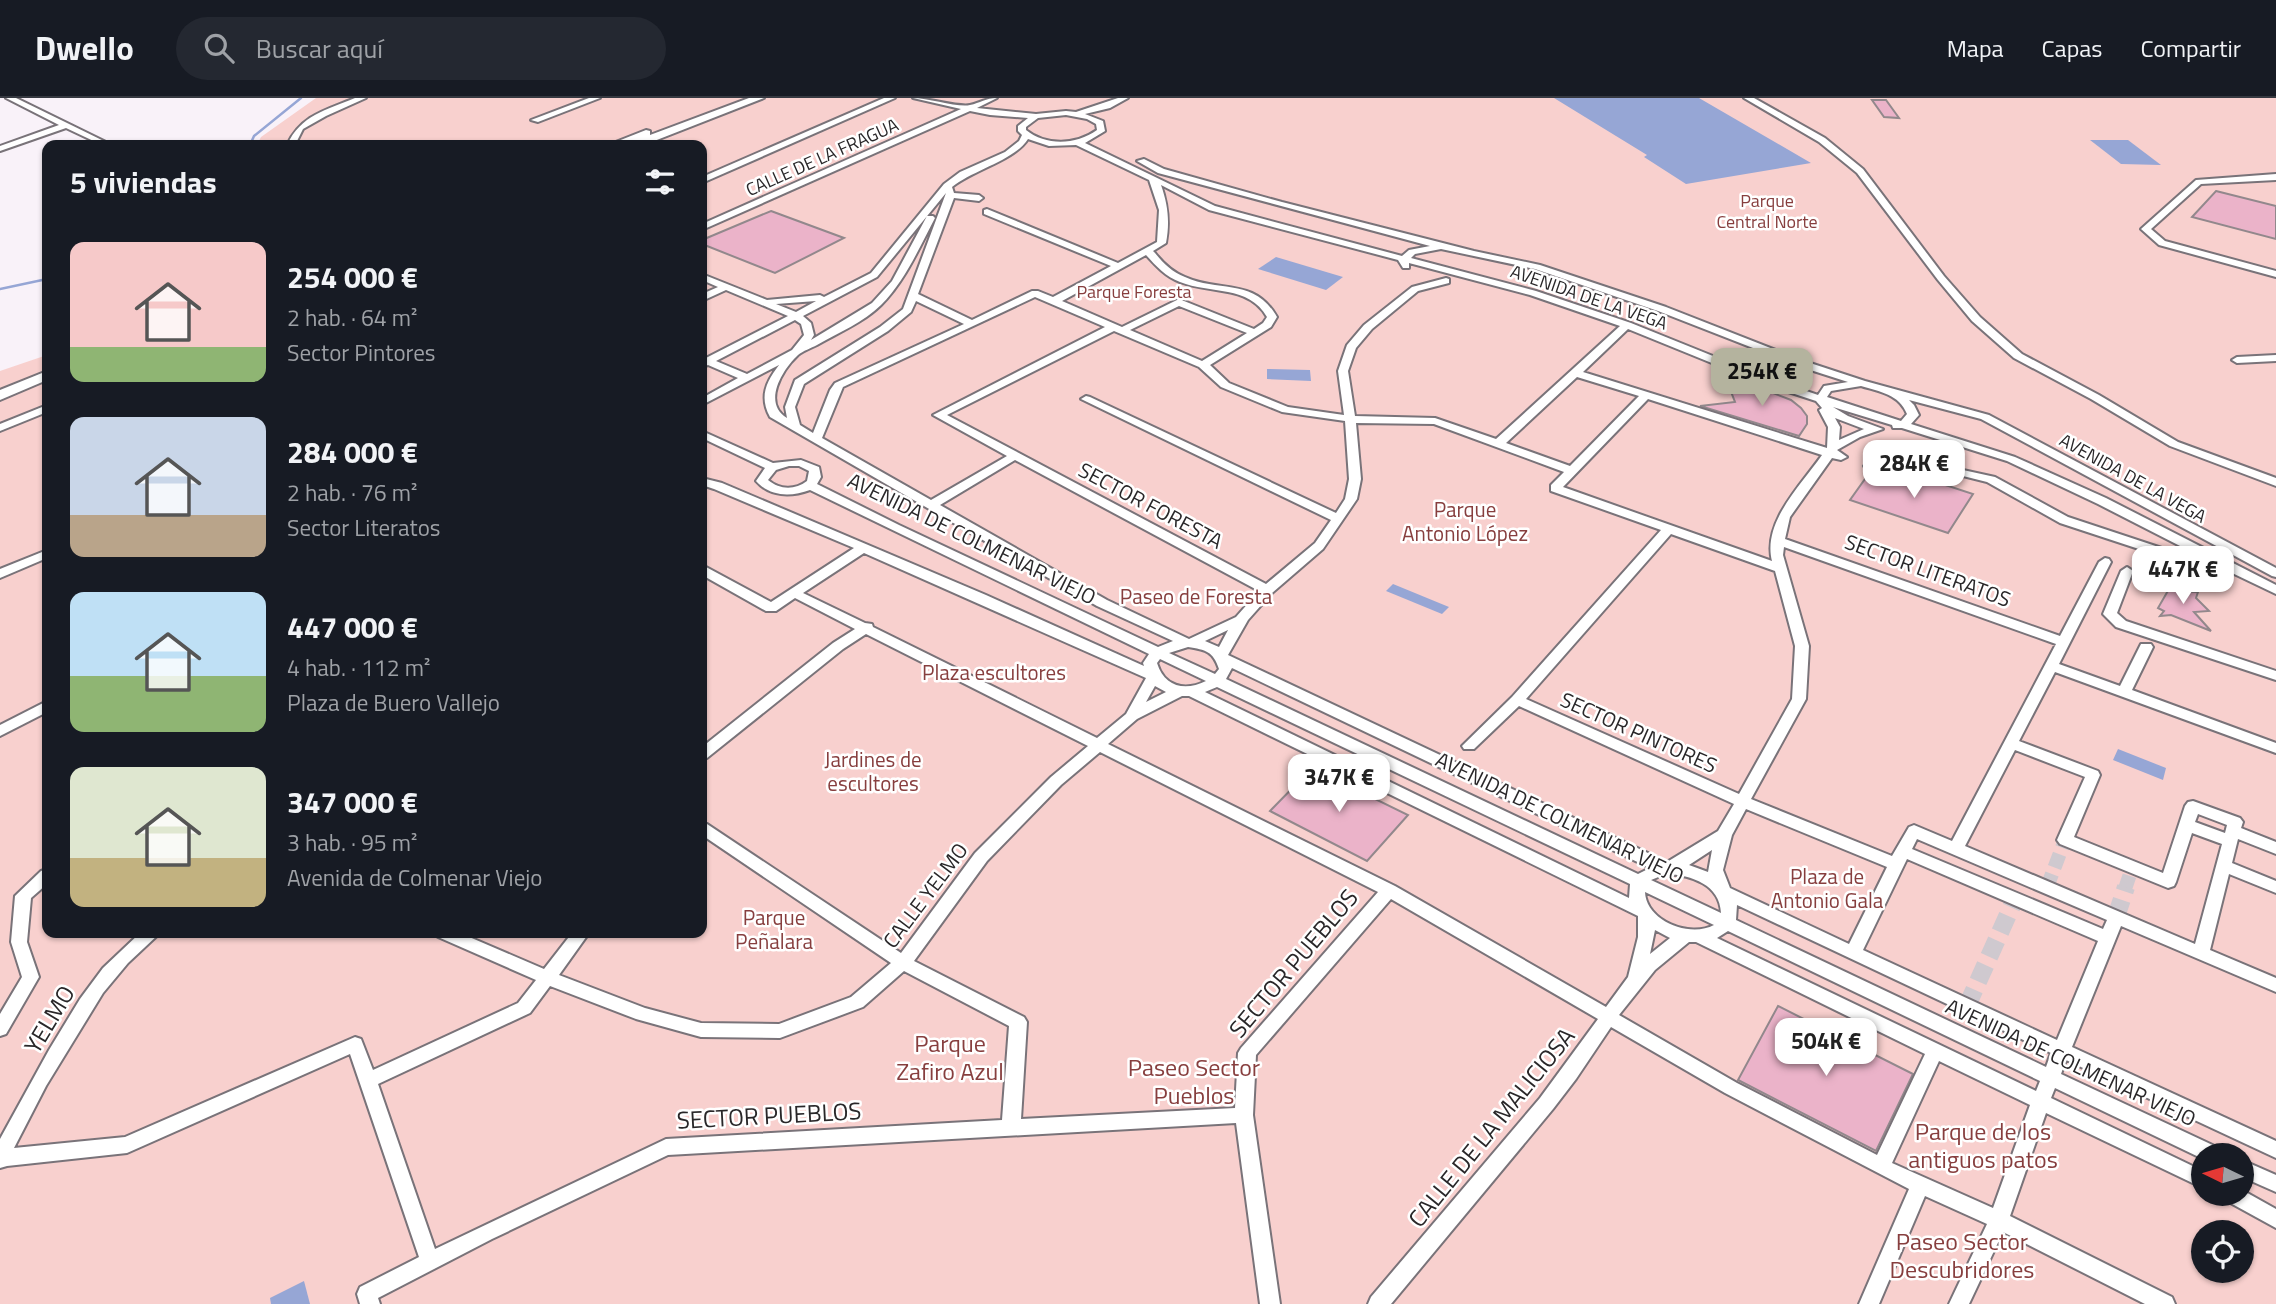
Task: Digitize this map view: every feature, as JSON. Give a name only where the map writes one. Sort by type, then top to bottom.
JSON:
[{"type":"street","points":[[10,98],[98,140]]},
{"type":"street","points":[[294,140],[300,128],[323,114],[362,98]]},
{"type":"street","points":[[535,120],[596,98]]},
{"type":"street","points":[[627,140],[739,98]]},
{"type":"street","points":[[647,140],[759,98]]},
{"type":"street","points":[[707,178],[891,98]]},
{"type":"street","points":[[917,98],[990,113],[1037,116],[1076,113],[1107,106],[1124,98]]},
{"type":"street","name":"CALLE DE LA FRAGUA","points":[[707,225],[993,98]]},
{"type":"street","points":[[1748,98],[1822,140],[1860,171],[1941,278],[1976,319],[2018,356],[2098,396],[2174,444],[2276,482]]},
{"type":"street","points":[[1095,119],[1107,106]]},
{"type":"street","points":[[990,113],[1022,126]]},
{"type":"street","points":[[1009,152],[1044,142],[1076,142],[1096,135],[1102,127],[1095,119],[1076,113]]},
{"type":"street","points":[[1022,126],[1037,116]]},
{"type":"street","points":[[0,144],[63,123]]},
{"type":"street","points":[[0,149],[63,123]]},
{"type":"street","points":[[1022,126],[1026,136],[1044,142]]},
{"type":"street","name":"AVENIDA DE LA VEGA","points":[[1096,135],[1110,146],[1161,171],[1473,254],[1537,267],[1599,286],[1797,362],[1861,383],[1985,417],[2276,573]]},
{"type":"street","points":[[707,399],[876,305],[896,282],[949,191],[963,174],[1009,152],[1024,142],[1026,136]]},
{"type":"street","name":"AVENIDA DE LA VEGA","points":[[1076,142],[1212,208],[1402,261],[1533,293],[1628,325],[1765,381],[2011,459],[2102,501],[2276,590]]},
{"type":"street","points":[[2276,177],[2199,182],[2146,229],[2162,243],[2276,274]]},
{"type":"street","points":[[1054,301],[1161,243],[1166,222],[1161,197],[1153,178]]},
{"type":"street","points":[[795,427],[790,407],[799,382],[895,322],[907,310],[925,267],[949,191]]},
{"type":"street","points":[[707,361],[874,275],[888,262],[936,195],[949,191],[979,198]]},
{"type":"street","points":[[987,212],[1118,266]]},
{"type":"street","points":[[1415,289],[1410,271],[1402,261],[1412,252],[1443,246]]},
{"type":"street","points":[[1147,250],[1162,268],[1174,276],[1188,282],[1231,288],[1253,296],[1268,307],[1272,317],[1267,325],[1203,365]]},
{"type":"street","points":[[1132,716],[1162,699],[1208,688],[1219,682],[1226,670],[1222,657],[1241,618],[1267,590],[1319,546],[1351,499],[1355,480],[1343,371],[1351,347],[1368,327],[1415,289],[1446,281],[1475,279],[1481,269],[1480,261],[1473,254]]},
{"type":"street","points":[[888,262],[925,267]]},
{"type":"street","points":[[2251,267],[2276,265]]},
{"type":"street","points":[[1410,271],[1446,281]]},
{"type":"street","points":[[707,279],[795,315],[806,323],[809,335],[799,349]]},
{"type":"street","points":[[707,296],[725,287]]},
{"type":"street","points":[[755,299],[811,301],[843,293]]},
{"type":"street","points":[[816,439],[839,385],[1035,293],[1203,365],[1225,385],[1286,410],[1350,419],[1435,421],[1573,471]]},
{"type":"street","points":[[914,296],[971,324]]},
{"type":"street","points":[[1119,328],[1179,302],[1255,333]]},
{"type":"street","points":[[766,329],[789,328],[809,335]]},
{"type":"street","name":"SECTOR FORESTA","points":[[1119,328],[939,415],[1267,590]]},
{"type":"street","points":[[1498,444],[1624,328]]},
{"type":"street","name":"AVENIDA DE COLMENAR VIEJO","points":[[799,349],[772,382],[767,404],[774,415],[1102,603],[1189,643],[1207,646],[1222,657],[1669,868],[1701,875],[1723,892],[2276,1150]]},
{"type":"street","points":[[2237,360],[2276,358]]},
{"type":"street","points":[[1765,381],[1797,362]]},
{"type":"street","points":[[707,363],[747,378]]},
{"type":"street","points":[[0,384],[42,367]]},
{"type":"street","points":[[1576,373],[1834,453]]},
{"type":"street","points":[[0,396],[42,377]]},
{"type":"street","points":[[1820,399],[1828,388],[1861,383]]},
{"type":"street","points":[[1726,923],[1730,913],[1715,870],[1724,835],[1799,699],[1801,688],[1802,646],[1779,568],[1778,541],[1784,517],[1834,453],[1856,435],[1904,424],[1913,415],[1909,405],[1894,392]]},
{"type":"street","points":[[1646,395],[1555,488],[1779,568]]},
{"type":"street","points":[[1086,399],[1339,519]]},
{"type":"street","points":[[1820,399],[1840,418],[1877,429]]},
{"type":"street","points":[[1820,399],[1834,427],[1834,453]]},
{"type":"street","points":[[0,428],[42,410]]},
{"type":"street","name":"AVENIDA DE COLMENAR VIEJO","points":[[707,436],[772,467],[791,462],[809,465],[817,474],[810,485],[895,528],[2191,1144]]},
{"type":"street","points":[[931,505],[1016,455]]},
{"type":"street","points":[[1870,466],[1888,471],[1963,473],[1991,479],[2064,520],[2227,573]]},
{"type":"street","points":[[772,467],[762,481],[770,489],[785,492],[810,485]]},
{"type":"street","points":[[707,483],[863,548],[1152,676],[1165,687],[1188,692],[1644,914],[1664,929],[1692,936],[2041,1100],[2191,1174]]},
{"type":"street","points":[[707,489],[718,486]]},
{"type":"street","name":"SECTOR PINTORES","points":[[1469,746],[1517,701],[1669,529]]},
{"type":"street","name":"SECTOR LITERATOS","points":[[1778,541],[2063,642]]},
{"type":"street","points":[[707,573],[771,608],[863,548]]},
{"type":"street","points":[[0,574],[42,556]]},
{"type":"street","points":[[1956,849],[2105,562]]},
{"type":"street","points":[[2126,571],[2110,614],[2121,624],[2276,676]]},
{"type":"street","name":"SECTOR PUEBLOS","points":[[794,593],[867,627],[1098,747],[1389,890],[1731,1088],[1881,1167],[1998,1220],[2165,1304]]},
{"type":"street","points":[[1132,716],[1152,676],[1150,663],[1158,652],[1171,645],[1189,643],[1241,618]]},
{"type":"street","points":[[707,750],[838,646],[867,627]]},
{"type":"street","points":[[2124,692],[2146,647]]},
{"type":"street","points":[[2051,666],[2276,748]]},
{"type":"street","name":"SECTOR PINTORES","points":[[1517,701],[1743,802]]},
{"type":"street","points":[[0,731],[42,709]]},
{"type":"street","name":"CALLE YELMO","points":[[456,938],[548,978],[642,1014],[701,1030],[780,1031],[858,1002],[903,963],[981,857],[1056,781],[1132,716]]},
{"type":"street","points":[[2011,743],[2094,775],[2065,840],[2168,883],[2193,806],[2235,822],[2201,953]]},
{"type":"street","points":[[1743,802],[2015,899],[2108,938]]},
{"type":"street","points":[[707,831],[903,963],[1018,1021],[1011,1128]]},
{"type":"street","points":[[1853,953],[1914,831],[2276,985]]},
{"type":"street","points":[[1639,881],[1655,870],[1669,868],[1724,835]]},
{"type":"street","points":[[2232,836],[2276,848]]},
{"type":"street","points":[[2224,866],[2276,887]]},
{"type":"street","points":[[2015,899],[2025,878]]},
{"type":"street","points":[[0,1029],[31,977],[19,942],[23,896],[42,879]]},
{"type":"street","name":"CALLE DE LA MALICIOSA","points":[[1636,977],[1647,937],[1644,914],[1636,890],[1639,881]]},
{"type":"street","name":"SECTOR PUEBLOS","points":[[1270,1304],[1244,1115],[1247,1053],[1389,890]]},
{"type":"street","points":[[1959,1304],[1998,1220],[2041,1100],[2116,917]]},
{"type":"street","name":"CALLE DE LA MALICIOSA","points":[[1378,1304],[1571,1072],[1636,977],[1669,946],[1692,936],[1720,930],[1726,923]]},
{"type":"street","name":"YELMO","points":[[0,1159],[7,1124],[106,973],[131,947],[144,938]]},
{"type":"street","points":[[367,1081],[524,1008],[576,938]]},
{"type":"street","points":[[0,1159],[127,1145],[355,1044],[430,1262]]},
{"type":"street","points":[[1881,1167],[1935,1050]]},
{"type":"street","name":"SECTOR PUEBLOS","points":[[370,1304],[367,1294],[666,1147],[1244,1115]]},
{"type":"street","points":[[2254,1174],[2276,1184]]},
{"type":"street","points":[[1869,1304],[1920,1185]]},
{"type":"street","points":[[2252,1206],[2273,1219]]},
{"type":"green space","points":[[316,98],[2276,98],[2276,1304],[0,1304],[0,371],[42,357],[42,938],[707,938],[707,140],[260,140]]},
{"type":"water","points":[[1554,98],[1699,98],[1811,163],[1686,184],[1644,157],[1647,155]]},
{"type":"water","points":[[2090,140],[2128,140],[2161,165],[2121,164]]},
{"type":"water","points":[[1276,257],[1343,277],[1326,290],[1258,269]]},
{"type":"water","points":[[1267,369],[1310,370],[1311,381],[1267,379]]},
{"type":"water","points":[[1393,584],[1449,607],[1442,614],[1386,591]]},
{"type":"water","points":[[2118,749],[2166,768],[2163,780],[2113,760]]},
{"type":"water","points":[[304,1281],[310,1304],[271,1304],[270,1298]]},
{"type":"building","points":[[1872,100],[1886,100],[1899,118],[1884,117]]},
{"type":"building","points":[[2216,191],[2276,206],[2276,239],[2192,217]]},
{"type":"building","points":[[771,211],[844,238],[775,273],[707,246],[707,238]]},
{"type":"building","points":[[1724,374],[1791,400],[1801,408],[1807,416],[1807,424],[1799,436],[1700,406],[1735,402]]},
{"type":"building","points":[[1870,472],[1910,484],[1915,477],[1924,478],[1973,494],[1948,533],[1850,500]]},
{"type":"building","points":[[2181,588],[2183,591],[2198,592],[2196,598],[2209,611],[2194,612],[2211,631],[2171,615],[2160,616],[2164,611],[2158,608],[2169,589]]},
{"type":"building","points":[[1312,768],[1408,815],[1367,861],[1270,811]]},
{"type":"building","points":[[1778,1006],[1913,1074],[1876,1151],[1738,1080]]},
{"type":"waterway","points":[[252,140],[301,98]]},
{"type":"waterway","points":[[0,289],[42,280]]},
{"type":"tunnel","points":[[2047,887],[2065,840]]},
{"type":"tunnel","points":[[2125,889],[2132,868]]},
{"type":"tunnel","points":[[2116,917],[2126,887]]},
{"type":"tunnel","points":[[1967,1006],[2015,899]]},
{"type":"park label","name":"Parque Central Norte","points":[[1767,210]]},
{"type":"park label","name":"Parque Foresta","points":[[1134,291]]},
{"type":"park label","name":"Parque Antonio López","points":[[1465,521]]},
{"type":"park label","name":"Paseo de Foresta","points":[[1196,596]]},
{"type":"park label","name":"Plaza escultores","points":[[994,672]]},
{"type":"park label","name":"Jardines de escultores","points":[[873,771]]},
{"type":"park label","name":"Plaza de Antonio Gala","points":[[1827,888]]},
{"type":"park label","name":"Parque Peñalara","points":[[774,929]]},
{"type":"park label","name":"Parque Zafiro Azul","points":[[950,1057]]},
{"type":"park label","name":"Paseo Sector Pueblos","points":[[1194,1081]]},
{"type":"park label","name":"Parque de los antiguos patos","points":[[1983,1145]]},
{"type":"park label","name":"Paseo Sector Descubridores","points":[[1962,1255]]}]
